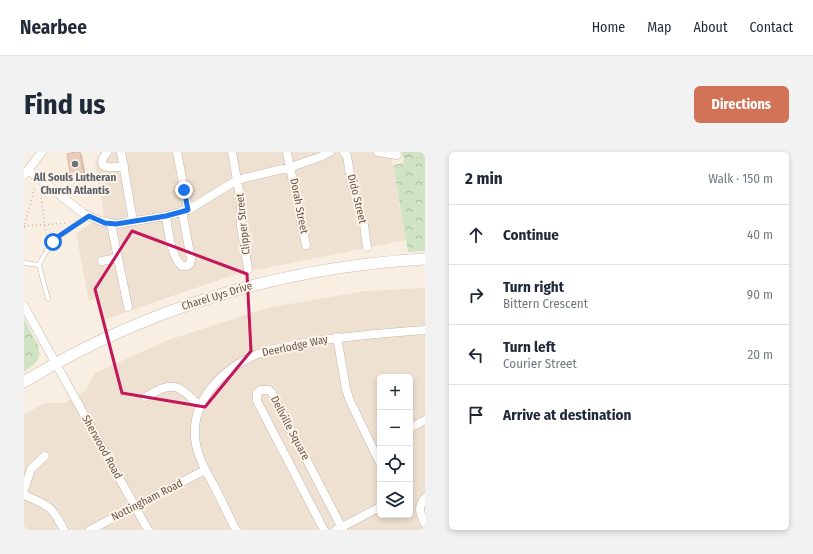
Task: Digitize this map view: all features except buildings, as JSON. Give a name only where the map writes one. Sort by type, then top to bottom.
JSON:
[{"type":"main road","name":"Charel Uys Drive","points":[[24,382],[99,341],[137,324],[186,305],[231,291],[313,272],[375,263],[425,259]]},
{"type":"street","points":[[42,152],[26,173],[89,216],[111,224],[166,216],[185,210],[237,180],[291,167],[330,152]]},
{"type":"street","points":[[107,152],[103,160],[106,167],[110,168],[124,166]]},
{"type":"street","points":[[121,152],[133,221]]},
{"type":"street","points":[[166,216],[171,245],[179,263],[182,266],[187,266],[190,264],[191,259],[177,152]]},
{"type":"street","name":"Clipper Street","points":[[232,152],[242,203],[241,226],[248,269]]},
{"type":"street","name":"Dorah Street","points":[[288,152],[306,245]]},
{"type":"street","name":"Dido Street","points":[[344,152],[347,156],[352,186],[364,225],[367,247]]},
{"type":"street","points":[[378,152],[397,155]]},
{"type":"street","points":[[111,224],[128,307]]},
{"type":"street","points":[[102,261],[118,258]]},
{"type":"street","name":"Sherwood Road","points":[[24,306],[57,363],[148,530]]},
{"type":"street","name":"Deerlodge Way","points":[[236,530],[205,470],[198,453],[195,436],[196,418],[200,405],[215,382],[245,360],[273,350],[337,337],[425,330]]},
{"type":"street","points":[[337,337],[346,389],[350,401],[377,457]]},
{"type":"street","points":[[145,397],[163,388],[175,387],[184,391],[200,405]]},
{"type":"street","name":"Dellville Square","points":[[324,530],[257,401],[257,393],[261,390],[268,390],[272,394],[341,529]]},
{"type":"street","points":[[413,426],[425,420]]},
{"type":"street","points":[[372,448],[377,446]]},
{"type":"street","points":[[24,490],[31,469],[44,456]]},
{"type":"street","name":"Nottingham Road","points":[[90,530],[205,470]]},
{"type":"street","points":[[24,494],[52,508],[64,530]]},
{"type":"street","points":[[425,498],[420,507],[419,513],[425,524]]},
{"type":"street","points":[[341,529],[377,509]]},
{"type":"lane","points":[[48,299],[39,265],[48,249],[59,236],[89,216]]},
{"type":"lane","points":[[24,264],[39,265]]},
{"type":"path","points":[[397,155],[425,158]]},
{"type":"path","points":[[38,181],[48,249]]},
{"type":"path","points":[[38,181],[24,226],[72,222],[78,224]]},
{"type":"highlighted area","points":[[132,231],[247,274],[251,351],[205,407],[122,393],[95,289]]},
{"type":"shaded area","points":[[100,152],[390,152],[406,240],[236,274],[103,320],[97,299],[89,301],[76,233],[104,216],[95,163],[101,156]]},
{"type":"shaded area","points":[[425,288],[425,530],[24,530],[24,415],[44,403],[65,403],[85,391],[95,373],[168,340],[267,308],[365,291]]},
{"type":"green space","points":[[402,152],[425,152],[425,251],[408,252],[393,165],[404,163]]},
{"type":"green space","points":[[24,319],[39,347],[39,355],[36,362],[24,372]]},
{"type":"place","name":"All Souls Lutheran Church Atlantis","points":[[75,164]]},
{"type":"route","points":[[53,242],[59,236],[89,216],[105,223],[116,224],[166,216],[188,210],[184,190]]}]
